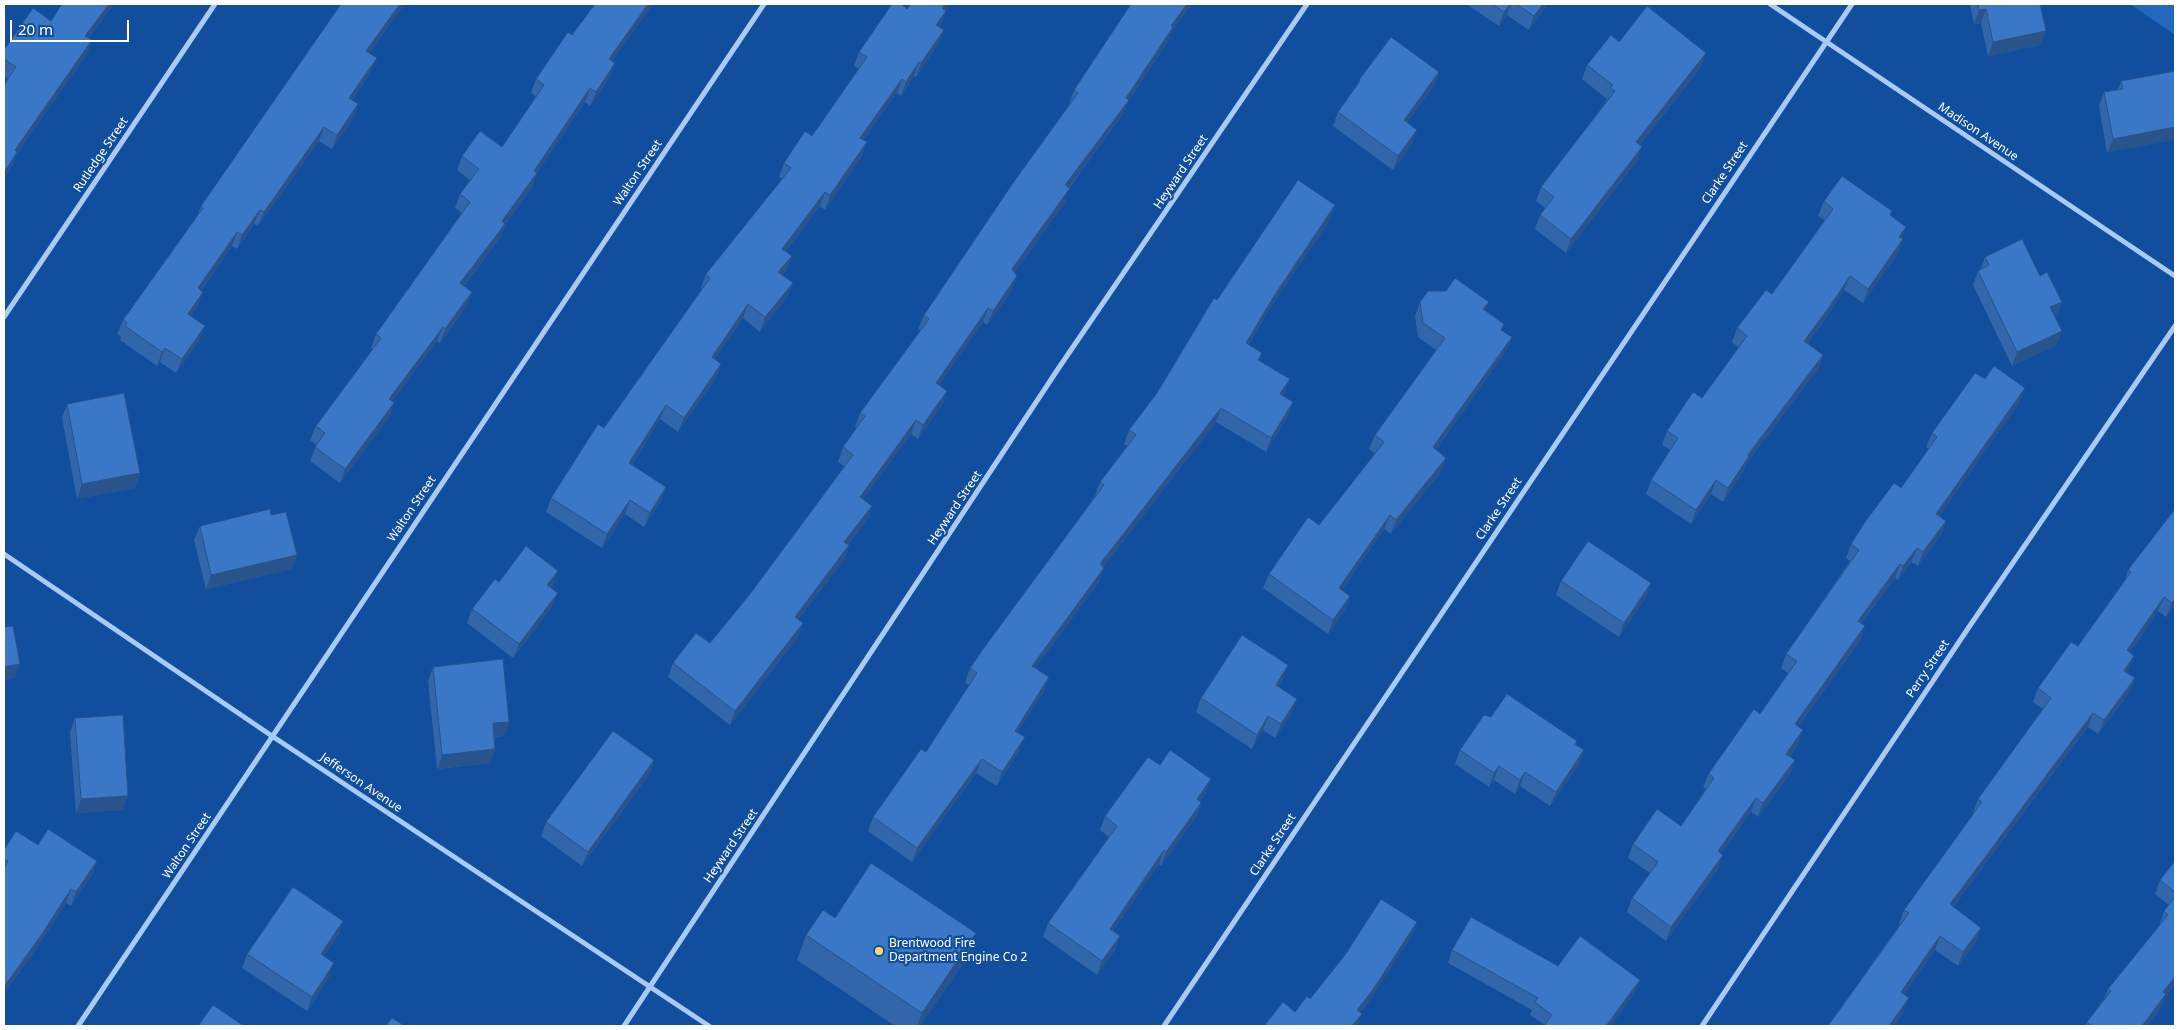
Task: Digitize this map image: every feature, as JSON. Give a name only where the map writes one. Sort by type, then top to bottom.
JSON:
[{"type":"street","name":"Rutledge Street","points":[[4,317],[215,4]]},
{"type":"street","name":"Walton Street","points":[[78,1026],[764,4]]},
{"type":"street","name":"Heyward Street","points":[[624,1026],[1058,369],[1307,4]]},
{"type":"street","name":"Madison Avenue","points":[[1770,4],[2175,276]]},
{"type":"street","name":"Clarke Street","points":[[1164,1026],[1852,4]]},
{"type":"street","name":"Perry Street","points":[[1702,1026],[1974,619],[2175,326]]},
{"type":"street","name":"Jefferson Avenue","points":[[4,554],[272,736],[709,1026]]},
{"type":"shaded area","points":[[2130,4],[2175,4],[2175,35]]},
{"type":"building","points":[[62,4],[109,4],[85,36],[92,40],[15,150],[17,152],[4,173],[4,85],[16,67],[4,59],[4,50],[33,8],[51,21]]},
{"type":"building","points":[[341,4],[400,4],[366,51],[377,58],[349,98],[358,104],[337,135],[324,127],[264,212],[260,210],[242,235],[237,232],[198,288],[203,292],[188,314],[205,326],[182,359],[165,348],[162,352],[125,326],[127,323],[123,320],[203,208],[201,206]]},
{"type":"building","points":[[595,4],[648,4],[609,59],[615,63],[596,92],[590,88],[534,171],[537,173],[502,221],[505,224],[460,283],[472,292],[389,399],[394,403],[345,469],[315,447],[325,433],[316,426],[381,338],[376,334],[470,202],[460,194],[479,169],[462,156],[480,131],[502,147],[544,85],[536,79],[568,32],[572,35]]},
{"type":"building","points":[[892,4],[901,4],[907,9],[911,4],[945,4],[942,8],[946,11],[936,25],[944,30],[906,82],[902,79],[860,138],[867,142],[830,195],[825,192],[782,249],[792,256],[778,272],[793,283],[765,317],[748,304],[712,357],[721,364],[684,418],[666,405],[629,463],[666,487],[650,513],[630,500],[607,534],[551,498],[598,424],[604,428],[710,278],[706,274],[791,168],[784,163],[805,131],[812,136],[867,57],[859,52]]},
{"type":"building","points":[[1131,4],[1187,4],[1126,98],[1129,100],[1065,185],[1070,188],[1012,269],[1017,276],[993,311],[988,308],[936,383],[947,391],[923,425],[916,420],[860,497],[872,506],[844,542],[849,545],[795,617],[803,623],[735,711],[673,663],[696,633],[710,643],[750,594],[853,455],[843,447],[865,416],[860,413],[929,319],[924,315],[1015,180],[1078,93],[1074,90]]},
{"type":"building","points":[[1492,4],[1510,4],[1504,12]]},
{"type":"building","points":[[1516,4],[1543,4],[1534,16]]},
{"type":"building","points":[[1978,4],[2040,4],[2046,31],[1993,42],[1986,9],[1979,10]]},
{"type":"building","points":[[1647,6],[1706,53],[1636,142],[1642,147],[1571,239],[1540,215],[1554,197],[1541,187],[1615,91],[1610,88],[1613,85],[1587,65],[1611,35],[1619,42]]},
{"type":"building","points":[[1391,37],[1439,72],[1404,120],[1417,130],[1398,156],[1338,112]]},
{"type":"building","points":[[2175,71],[2175,127],[2113,139],[2104,92],[2123,89],[2121,81]]},
{"type":"building","points":[[1842,176],[1892,211],[1890,215],[1906,227],[1899,237],[1903,239],[1868,289],[1850,276],[1804,341],[1823,355],[1748,455],[1728,488],[1716,480],[1696,510],[1651,480],[1678,438],[1667,431],[1693,392],[1702,398],[1747,336],[1737,328],[1766,290],[1772,294],[1833,209],[1824,201]]},
{"type":"building","points":[[1298,180],[1335,205],[1274,296],[1246,343],[1262,353],[1258,360],[1290,379],[1280,394],[1293,402],[1271,438],[1221,408],[1100,564],[1104,568],[1032,666],[1049,677],[1015,731],[1025,737],[1002,772],[982,759],[917,848],[873,817],[921,749],[926,752],[977,673],[970,668],[1104,485],[1100,482],[1136,435],[1129,430],[1157,393],[1214,298],[1217,300]]},
{"type":"building","points":[[2022,239],[2040,276],[2047,272],[2062,302],[2050,307],[2062,331],[2017,352],[1978,271],[1989,265],[1985,257]]},
{"type":"building","points":[[1455,278],[1489,302],[1483,309],[1504,324],[1501,330],[1512,337],[1433,447],[1446,458],[1396,520],[1390,515],[1339,588],[1350,596],[1333,620],[1269,574],[1308,517],[1319,525],[1384,442],[1375,435],[1445,338],[1423,323],[1420,302],[1428,291],[1446,291]]},
{"type":"building","points":[[1994,366],[2025,388],[1936,514],[1946,521],[1923,552],[1917,548],[1903,566],[1900,564],[1858,621],[1865,626],[1795,724],[1803,730],[1786,754],[1795,760],[1763,803],[1756,798],[1718,851],[1723,855],[1671,927],[1632,898],[1658,862],[1633,844],[1657,809],[1681,826],[1714,778],[1709,773],[1754,709],[1760,714],[1797,661],[1786,654],[1859,550],[1851,544],[1865,522],[1894,483],[1901,488],[1937,437],[1932,433],[1975,373],[1985,379]]},
{"type":"building","points":[[124,393],[140,473],[82,484],[67,404]]},
{"type":"building","points":[[270,509],[271,515],[286,512],[297,555],[211,575],[200,526]]},
{"type":"building","points":[[2175,509],[2175,598],[2172,603],[2164,597],[2127,650],[2134,656],[2124,671],[2135,678],[2104,720],[2093,713],[1950,904],[1981,928],[1963,952],[1940,936],[1901,992],[1909,998],[1889,1026],[1828,1026],[1909,913],[1904,910],[1982,802],[1978,799],[2051,698],[2038,688],[2071,642],[2078,646],[2131,572],[2128,570]]},
{"type":"building","points":[[1588,541],[1651,583],[1624,623],[1561,581]]},
{"type":"building","points":[[526,546],[558,571],[547,585],[558,593],[519,644],[472,609],[495,579],[499,582]]},
{"type":"building","points":[[13,626],[20,664],[4,667],[4,627]]},
{"type":"building","points":[[1242,635],[1288,665],[1276,685],[1297,699],[1281,724],[1268,716],[1257,735],[1201,698]]},
{"type":"building","points":[[503,659],[509,722],[493,723],[495,749],[442,755],[433,667]]},
{"type":"building","points":[[1507,694],[1577,741],[1575,744],[1584,750],[1556,792],[1525,772],[1520,780],[1499,766],[1494,773],[1460,750],[1484,715],[1491,717]]},
{"type":"building","points":[[123,715],[128,796],[81,799],[75,718]]},
{"type":"building","points":[[613,731],[654,760],[588,852],[546,822]]},
{"type":"building","points":[[1170,750],[1211,779],[1197,799],[1201,803],[1166,852],[1164,850],[1110,929],[1120,936],[1102,961],[1048,923],[1117,826],[1105,816],[1148,757],[1160,765]]},
{"type":"building","points":[[48,829],[97,861],[76,892],[71,889],[4,987],[4,868],[8,861],[4,859],[4,850],[16,831],[38,845]]},
{"type":"building","points":[[2175,861],[2175,892],[2160,880]]},
{"type":"building","name":"Brentwood Fire Department Engine Co 2","points":[[871,863],[976,933],[922,1013],[806,935],[823,910],[835,918]]},
{"type":"building","points":[[293,887],[343,921],[321,954],[334,963],[312,997],[247,954]]},
{"type":"building","points":[[2175,897],[2175,977],[2163,992],[2166,994],[2142,1026],[2092,1026],[2087,1022],[2111,991],[2108,989],[2168,915],[2164,911]]},
{"type":"building","points":[[1381,899],[1417,922],[1372,991],[1357,1010],[1362,1014],[1352,1026],[1264,1026],[1283,1002],[1295,1012],[1307,996],[1310,999],[1345,955]]},
{"type":"building","points":[[1471,917],[1558,966],[1580,936],[1640,980],[1606,1026],[1544,1026],[1552,1015],[1535,1002],[1538,998],[1452,950]]},
{"type":"building","points":[[213,1005],[244,1026],[198,1026]]},
{"type":"building","points":[[392,1018],[405,1026],[386,1026]]},
{"type":"place","name":"Brentwood Fire Department Engine Co 2","points":[[879,951]]}]
